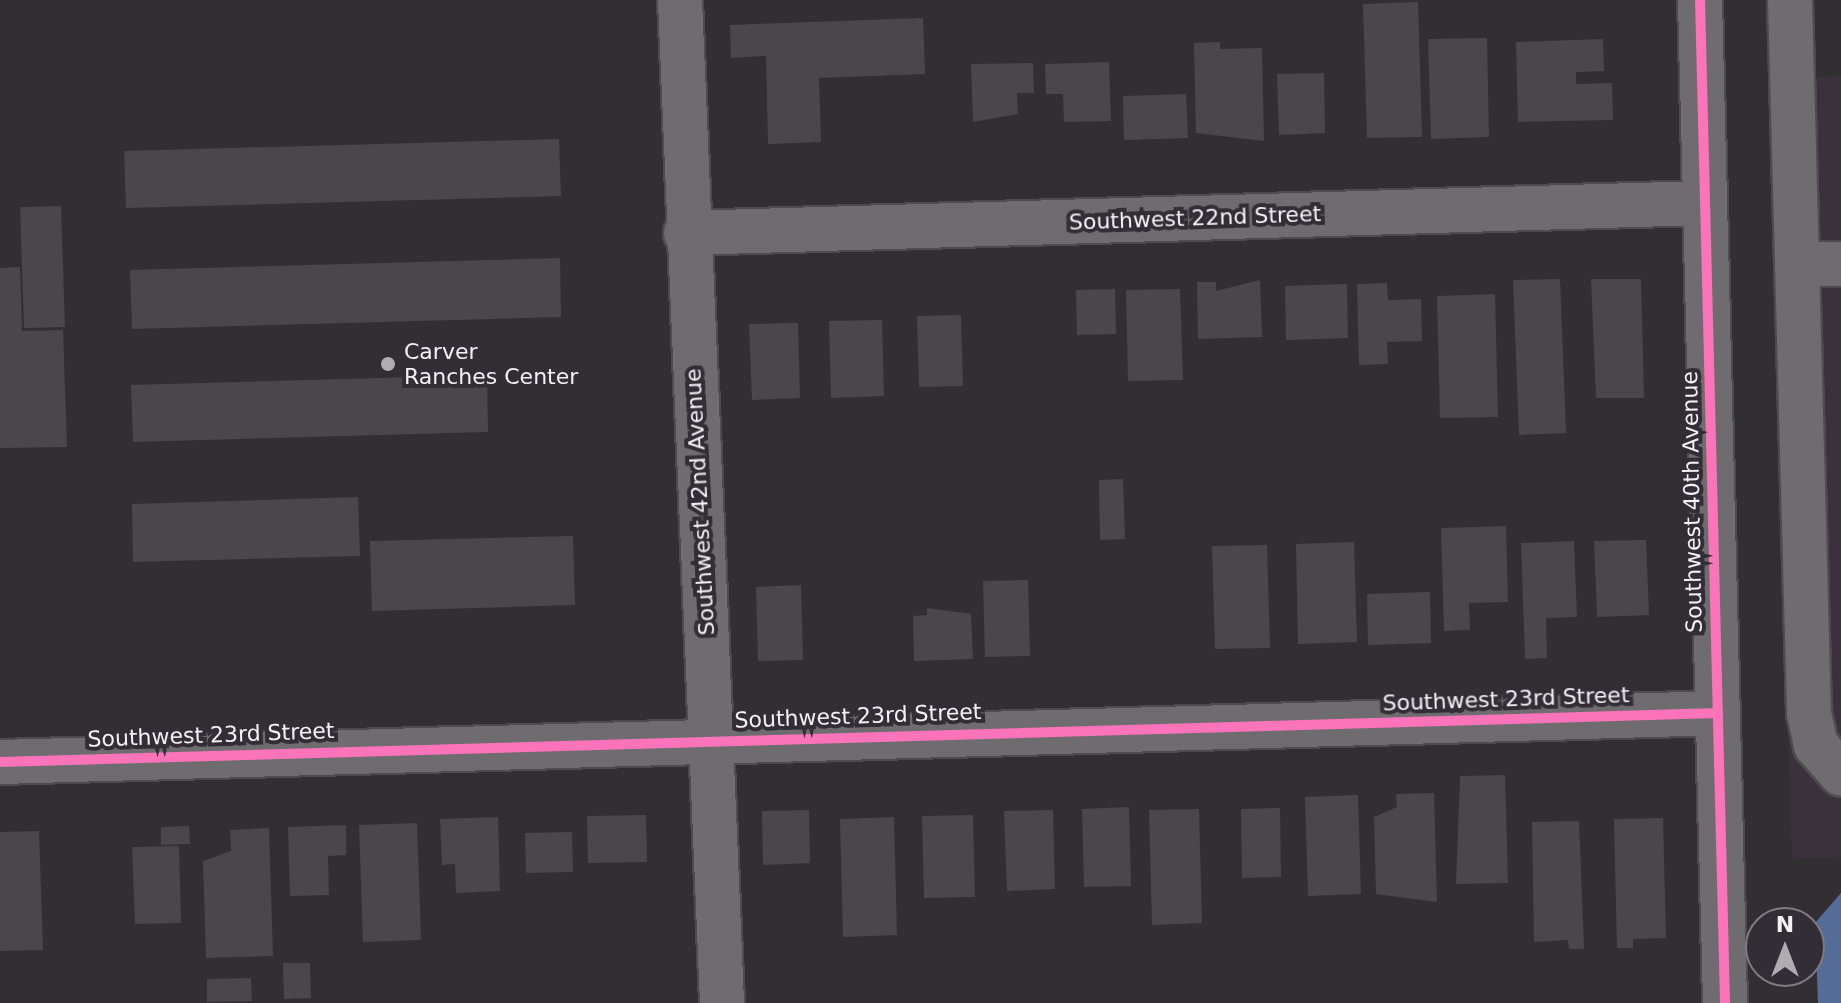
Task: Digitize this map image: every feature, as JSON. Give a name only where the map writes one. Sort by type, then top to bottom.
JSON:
[{"type":"street","name":"Southwest 42nd Avenue","points":[[680,0],[686,233],[722,1003]]},
{"type":"street","name":"Southwest 40th Avenue","points":[[1700,0],[1725,1003]]},
{"type":"street","points":[[1790,0],[1809,713],[1816,745],[1841,774]]},
{"type":"street","name":"Southwest 22nd Street","points":[[686,233],[1705,203]]},
{"type":"street","points":[[1797,265],[1841,264]]},
{"type":"street","name":"Southwest 23rd Street","points":[[0,762],[1718,713]]},
{"type":"shaded area","points":[[1841,76],[1841,857],[1792,859],[1769,79]]},
{"type":"water","points":[[1841,893],[1841,1003],[1818,1003],[1817,987],[1825,987],[1825,911]]},
{"type":"building","points":[[1418,2],[1422,137],[1367,138],[1363,4]]},
{"type":"building","points":[[923,18],[925,74],[819,78],[821,142],[768,144],[766,56],[731,58],[730,25]]},
{"type":"building","points":[[1487,38],[1489,137],[1431,139],[1428,39]]},
{"type":"building","points":[[1603,39],[1604,71],[1576,72],[1576,84],[1612,83],[1613,120],[1518,122],[1516,42]]},
{"type":"building","points":[[1220,42],[1220,49],[1262,48],[1264,141],[1196,133],[1194,43]]},
{"type":"building","points":[[1109,62],[1111,121],[1064,122],[1063,94],[1046,94],[1045,64]]},
{"type":"building","points":[[1033,63],[1034,93],[1017,93],[1018,114],[973,122],[971,64]]},
{"type":"building","points":[[1324,73],[1325,133],[1279,135],[1277,74]]},
{"type":"building","points":[[1186,94],[1188,138],[1124,140],[1123,96]]},
{"type":"building","points":[[559,139],[561,196],[126,208],[124,151]]},
{"type":"building","points":[[61,206],[65,327],[24,328],[20,207]]},
{"type":"building","points":[[560,258],[561,317],[132,329],[130,270]]},
{"type":"building","points":[[20,267],[22,331],[63,330],[67,447],[0,448],[0,268]]},
{"type":"building","points":[[1560,279],[1566,433],[1519,435],[1513,280]]},
{"type":"building","points":[[1591,279],[1641,279],[1644,398],[1596,398]]},
{"type":"building","points":[[1260,280],[1262,337],[1198,339],[1197,282],[1216,282],[1216,291]]},
{"type":"building","points":[[1387,283],[1388,300],[1421,299],[1422,341],[1387,342],[1388,364],[1359,365],[1357,284]]},
{"type":"building","points":[[1347,284],[1348,338],[1286,340],[1285,286]]},
{"type":"building","points":[[1115,289],[1116,334],[1077,335],[1076,290]]},
{"type":"building","points":[[1180,289],[1183,380],[1128,381],[1126,290]]},
{"type":"building","points":[[1495,294],[1498,417],[1440,418],[1437,296]]},
{"type":"building","points":[[961,315],[963,386],[919,387],[917,316]]},
{"type":"building","points":[[882,320],[884,396],[831,398],[829,321]]},
{"type":"building","points":[[798,323],[800,398],[752,400],[749,324]]},
{"type":"building","points":[[487,375],[488,432],[133,442],[131,385]]},
{"type":"building","points":[[1123,479],[1125,539],[1100,540],[1099,480]]},
{"type":"building","points":[[358,497],[360,556],[133,562],[132,504]]},
{"type":"building","points":[[1506,526],[1508,602],[1469,603],[1470,630],[1444,631],[1441,528]]},
{"type":"building","points":[[573,536],[575,605],[372,611],[370,541]]},
{"type":"building","points":[[1646,540],[1649,615],[1597,617],[1594,541]]},
{"type":"building","points":[[1574,541],[1577,617],[1546,618],[1547,658],[1525,659],[1521,543]]},
{"type":"building","points":[[1354,542],[1357,642],[1298,644],[1296,544]]},
{"type":"building","points":[[1267,545],[1270,648],[1215,649],[1212,546]]},
{"type":"building","points":[[1028,580],[1030,656],[985,657],[983,581]]},
{"type":"building","points":[[801,585],[803,660],[758,661],[756,587]]},
{"type":"building","points":[[1430,592],[1431,643],[1368,645],[1367,594]]},
{"type":"building","points":[[927,608],[971,614],[973,659],[914,661],[913,616],[927,615]]},
{"type":"building","points":[[1505,775],[1508,883],[1456,884],[1460,776]]},
{"type":"building","points":[[1434,793],[1437,902],[1376,894],[1374,817],[1397,807],[1396,794]]},
{"type":"building","points":[[1358,795],[1361,894],[1308,896],[1305,797]]},
{"type":"building","points":[[1129,807],[1131,886],[1084,887],[1082,809]]},
{"type":"building","points":[[1280,808],[1281,877],[1242,878],[1241,809]]},
{"type":"building","points":[[1199,809],[1202,923],[1152,925],[1149,810]]},
{"type":"building","points":[[809,810],[810,863],[763,865],[762,811]]},
{"type":"building","points":[[1053,810],[1055,889],[1007,891],[1004,811]]},
{"type":"building","points":[[646,815],[647,862],[588,863],[587,816]]},
{"type":"building","points":[[973,815],[975,897],[924,898],[922,816]]},
{"type":"building","points":[[498,817],[500,891],[456,893],[455,864],[442,865],[440,819]]},
{"type":"building","points":[[894,817],[897,935],[843,937],[840,819]]},
{"type":"building","points":[[1663,818],[1666,938],[1633,939],[1633,948],[1617,948],[1614,819]]},
{"type":"building","points":[[1579,821],[1584,949],[1569,949],[1568,940],[1534,942],[1532,822]]},
{"type":"building","points":[[417,823],[421,940],[363,942],[359,825]]},
{"type":"building","points":[[346,825],[346,855],[328,856],[329,895],[290,896],[288,827]]},
{"type":"building","points":[[189,826],[190,844],[161,845],[161,827]]},
{"type":"building","points":[[269,828],[273,956],[206,958],[203,861],[231,851],[230,830]]},
{"type":"building","points":[[39,831],[43,950],[0,951],[0,832]]},
{"type":"building","points":[[572,832],[573,872],[526,873],[525,833]]},
{"type":"building","points":[[179,846],[181,923],[135,924],[132,847]]},
{"type":"building","points":[[283,963],[310,963],[311,998],[284,999]]},
{"type":"building","points":[[251,978],[252,1001],[207,1002],[207,979]]},
{"type":"cycle path","points":[[1700,0],[1725,1003]]},
{"type":"cycle path","points":[[0,762],[1718,713]]},
{"type":"place","name":"Carver Ranches Center","points":[[388,364]]}]
